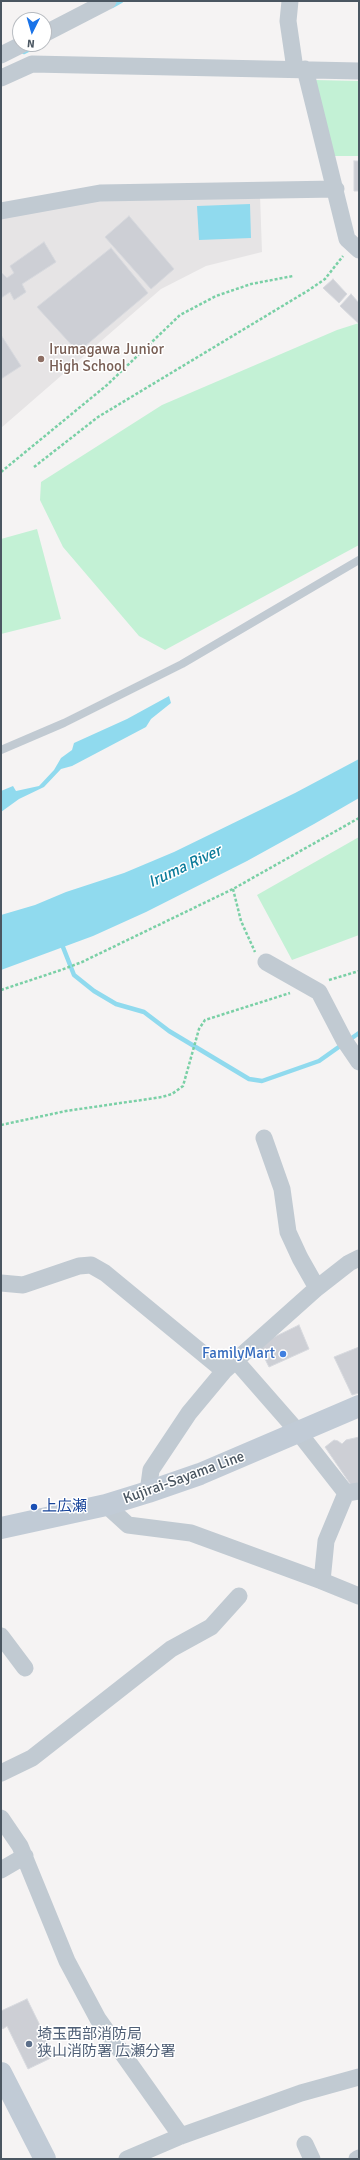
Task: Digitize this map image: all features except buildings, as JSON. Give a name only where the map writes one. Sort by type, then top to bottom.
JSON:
[{"type":"main road","name":"Kujirai-Sayama Line","points":[[1,1528],[106,1506],[148,1492],[200,1474],[300,1433],[359,1406]]},
{"type":"main road","points":[[1,2073],[45,2159]]},
{"type":"street","points":[[52,30],[108,1]]},
{"type":"street","points":[[290,1],[288,21],[300,69],[336,189],[355,242]]},
{"type":"street","points":[[1,55],[12,50]]},
{"type":"street","points":[[1,78],[32,64],[359,71]]},
{"type":"street","points":[[1,211],[100,193],[336,189]]},
{"type":"street","points":[[266,962],[319,992],[346,1043],[359,1062]]},
{"type":"street","points":[[264,1138],[282,1189],[288,1232],[300,1258],[317,1288]]},
{"type":"street","points":[[148,1492],[150,1470],[189,1413],[230,1366],[317,1288],[349,1263],[359,1258]]},
{"type":"street","points":[[1,1283],[23,1285],[79,1266],[91,1265],[105,1273],[230,1366],[300,1433],[352,1492],[326,1541],[322,1581]]},
{"type":"street","points":[[106,1506],[128,1525],[191,1533],[359,1596]]},
{"type":"street","points":[[1,1774],[32,1758],[171,1648],[211,1627],[239,1596]]},
{"type":"street","points":[[1,1636],[25,1668]]},
{"type":"street","points":[[1,1818],[24,1856],[67,1962],[98,2019],[181,2136]]},
{"type":"street","points":[[1,1870],[24,1856]]},
{"type":"street","points":[[127,2159],[144,2156],[181,2136],[301,2093],[359,2077]]},
{"type":"lane","points":[[1,750],[64,723],[182,664],[359,560]]},
{"type":"path","points":[[34,467],[98,417],[325,279],[355,242]]},
{"type":"path","points":[[1,472],[107,385],[180,315],[216,296],[251,284],[293,276]]},
{"type":"path","points":[[1,990],[82,962],[233,889],[359,818]]},
{"type":"path","points":[[233,889],[241,921],[253,951],[266,962]]},
{"type":"path","points":[[1,1124],[66,1111],[147,1100],[172,1094],[183,1086],[199,1028],[211,1017],[359,971]]},
{"type":"shaded area","name":"Irumagawa Junior High School","points":[[260,195],[262,252],[206,266],[161,289],[1,428],[1,218],[101,200]]},
{"type":"green space","points":[[314,80],[359,81],[359,156],[333,156]]},
{"type":"green space","points":[[359,323],[359,545],[165,650],[139,636],[63,547],[40,500],[41,482],[162,405],[337,330]]},
{"type":"green space","points":[[37,529],[61,619],[1,634],[1,539]]},
{"type":"green space","points":[[359,837],[359,935],[292,960],[257,895]]},
{"type":"water","points":[[250,204],[251,238],[199,240],[197,206]]},
{"type":"water","points":[[169,696],[171,703],[151,719],[146,727],[72,766],[61,769],[44,787],[19,799],[1,812],[1,791],[13,786],[16,791],[39,786],[54,770],[61,758],[72,750],[74,743],[127,719]]},
{"type":"water","name":"Iruma River","points":[[359,759],[359,798],[247,861],[146,912],[93,936],[1,970],[1,915],[35,905],[66,892],[124,873],[174,852],[295,793]]},
{"type":"waterway","points":[[112,6],[121,1]]},
{"type":"waterway","points":[[61,942],[74,975],[94,991],[116,1004],[144,1012],[169,1031],[249,1079],[262,1081],[319,1061],[343,1044]]},
{"type":"waterway","points":[[349,1040],[359,1033]]},
{"type":"place","name":"Irumagawa Junior High School","points":[[41,359]]},
{"type":"place","name":"FamilyMart","points":[[283,1354]]},
{"type":"place","name":"上広瀬","points":[[34,1507]]},
{"type":"place","name":"埼玉西部消防局 狭山消防署 広瀬分署","points":[[29,2044]]}]
